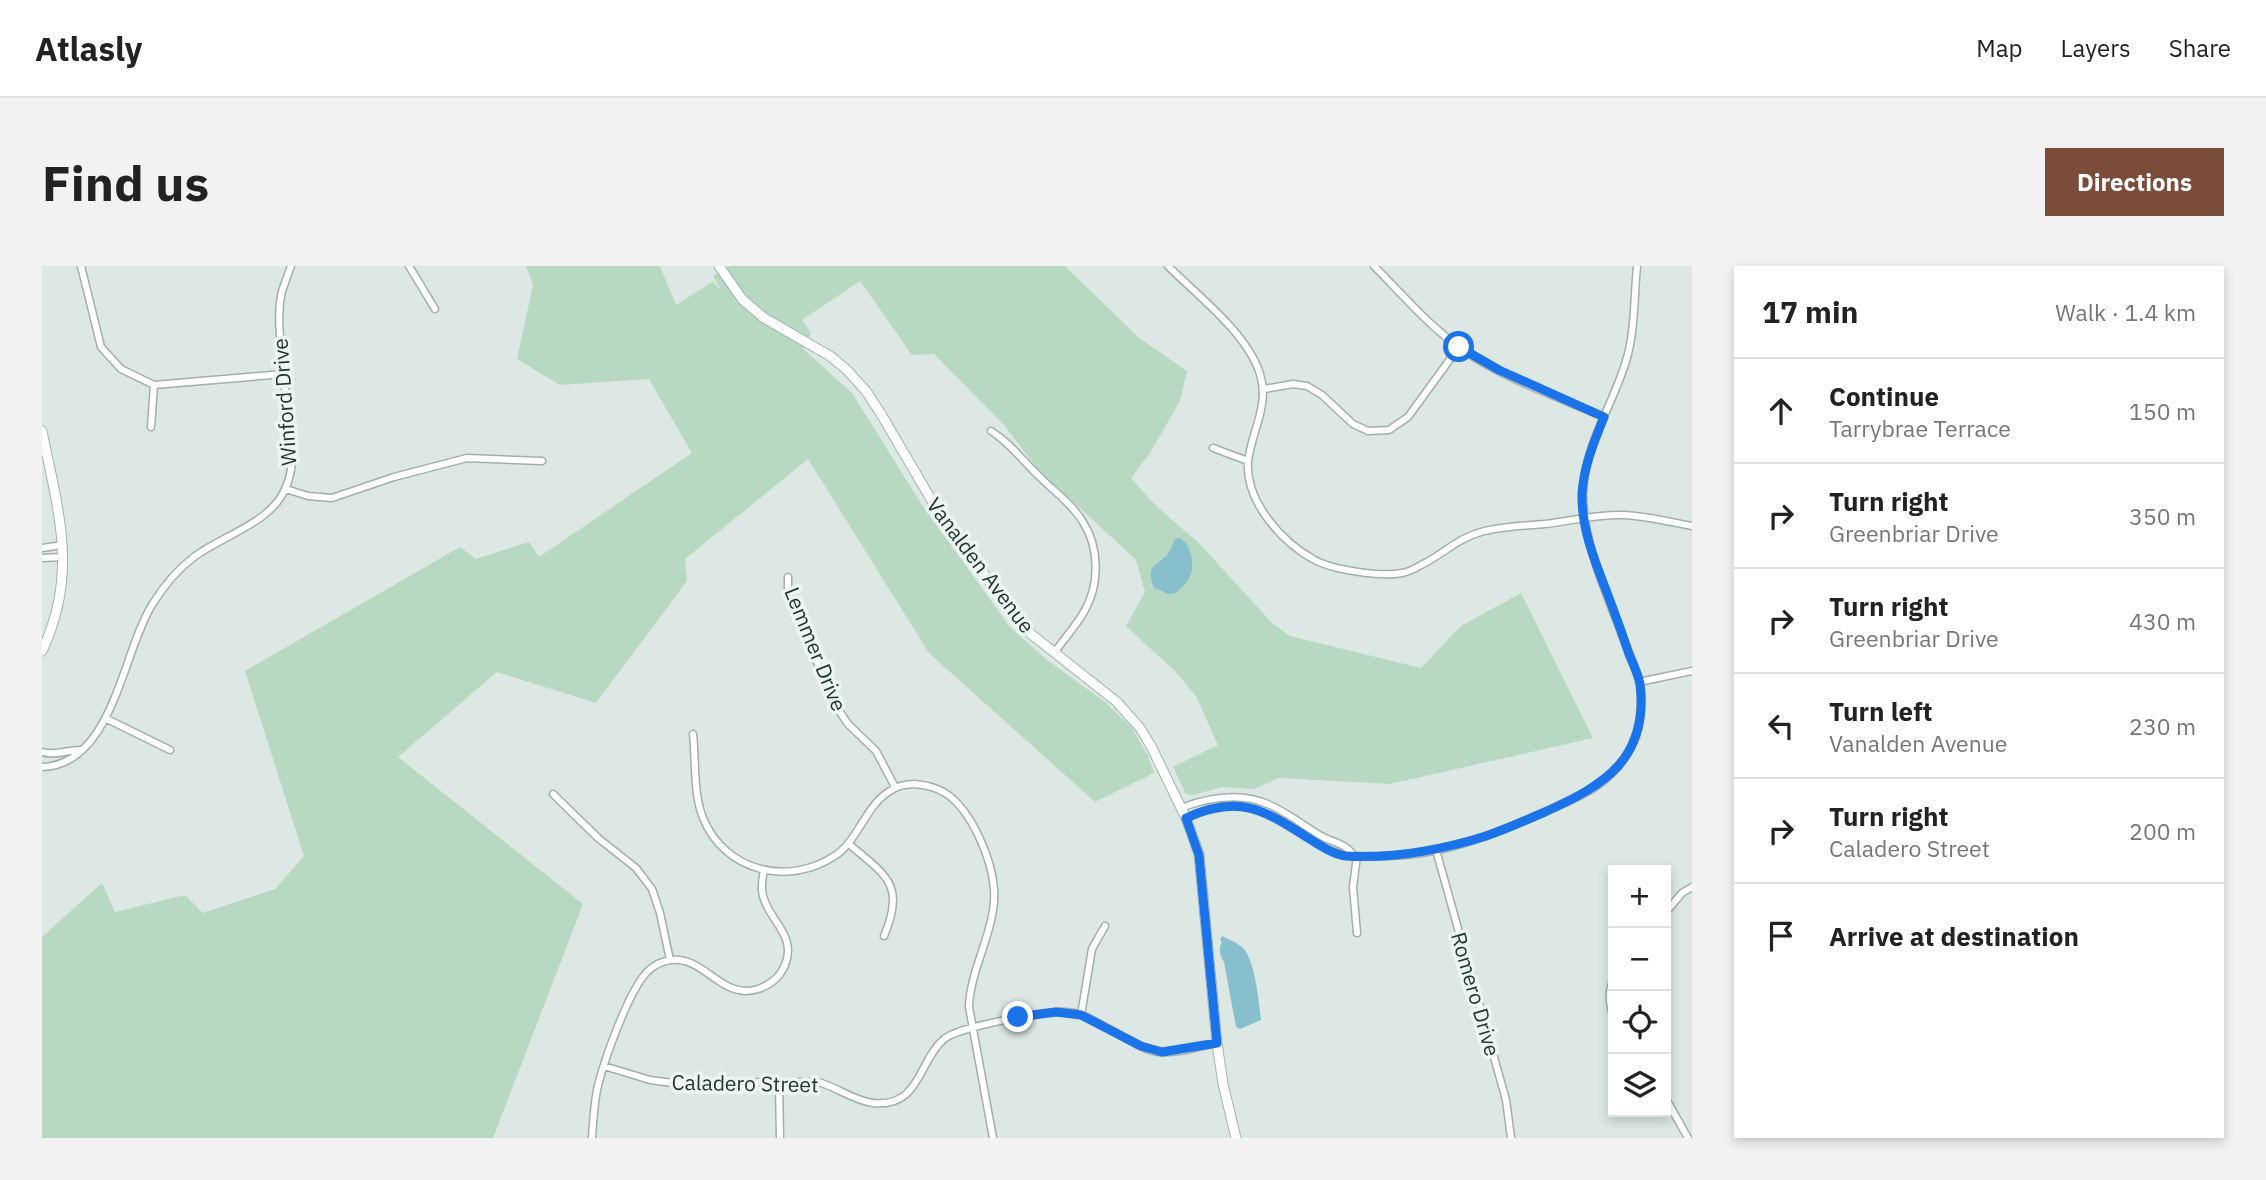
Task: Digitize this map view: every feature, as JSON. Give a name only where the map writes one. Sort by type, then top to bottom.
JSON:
[{"type":"main road","name":"Vanalden Avenue","points":[[719,266],[742,299],[764,318],[830,356],[859,384],[881,414],[942,518],[1014,614],[1031,634],[1117,702],[1140,728],[1186,818],[1199,855],[1217,1043],[1223,1084],[1236,1138]]},
{"type":"main road","points":[[42,431],[63,545],[60,600],[42,651]]},
{"type":"street","points":[[81,266],[101,347],[121,369],[154,385],[284,374]]},
{"type":"street","name":"Winford Drive","points":[[42,767],[63,764],[74,759],[107,719],[140,627],[163,589],[192,558],[260,518],[286,489],[292,460],[279,325],[282,291],[291,266]]},
{"type":"street","points":[[409,266],[435,309]]},
{"type":"street","points":[[1168,266],[1233,330],[1259,372],[1264,389],[1248,461],[1248,471],[1258,505],[1271,524],[1299,551],[1316,561],[1341,568],[1402,573],[1422,565],[1462,539],[1483,531],[1625,515],[1692,526]]},
{"type":"street","points":[[1374,266],[1422,315],[1459,347],[1499,370],[1604,417]]},
{"type":"street","points":[[1186,818],[1209,808],[1241,806],[1276,818],[1324,848],[1347,856],[1395,856],[1437,850],[1501,831],[1598,785],[1620,765],[1634,742],[1641,711],[1639,682],[1594,558],[1584,519],[1582,494],[1586,463],[1626,361],[1637,266]]},
{"type":"street","points":[[1264,389],[1293,384],[1307,386],[1322,395],[1353,424],[1368,431],[1389,430],[1408,417],[1459,347]]},
{"type":"street","points":[[151,427],[154,385]]},
{"type":"street","points":[[991,431],[1008,443],[1073,509],[1090,535],[1096,559],[1092,596],[1054,653]]},
{"type":"street","points":[[1213,448],[1248,461]]},
{"type":"street","points":[[286,489],[308,496],[332,498],[394,477],[467,458],[542,461]]},
{"type":"street","points":[[42,548],[63,545]]},
{"type":"street","points":[[42,558],[63,557]]},
{"type":"street","name":"Lemmer Drive","points":[[788,577],[788,592],[834,703],[848,724],[876,751],[895,788]]},
{"type":"street","points":[[1639,682],[1692,671]]},
{"type":"street","points":[[107,719],[170,750]]},
{"type":"street","points":[[693,734],[699,804],[703,818],[729,853],[743,863],[764,870],[794,873],[819,865],[837,855],[849,844],[879,801],[895,788],[908,784],[927,785],[944,792],[957,802],[986,851],[992,869],[993,911],[969,992],[969,1007],[993,1138]]},
{"type":"street","points":[[42,752],[50,754],[80,750]]},
{"type":"street","points":[[553,794],[598,838],[636,868],[652,889],[670,960]]},
{"type":"street","points":[[1181,808],[1214,797],[1255,800],[1280,810],[1322,836],[1346,847],[1355,855]]},
{"type":"street","points":[[849,844],[882,873],[890,884],[894,910],[884,936]]},
{"type":"street","name":"Romero Drive","points":[[1437,850],[1506,1100],[1511,1138]]},
{"type":"street","points":[[1355,855],[1353,887],[1357,933]]},
{"type":"street","points":[[592,1138],[594,1110],[609,1049],[638,984],[647,972],[670,960],[689,962],[727,987],[739,992],[752,992],[773,982],[786,963],[788,952],[783,930],[764,899],[761,886],[764,870]]},
{"type":"street","points":[[1671,906],[1682,893],[1692,887]]},
{"type":"street","points":[[1081,1015],[1092,949],[1105,926]]},
{"type":"street","name":"Caladero Street","points":[[604,1066],[650,1080],[673,1083],[818,1082],[874,1103],[901,1098],[912,1089],[944,1038],[956,1032],[1018,1017],[1056,1012],[1081,1015],[1152,1051],[1171,1051],[1217,1043]]},
{"type":"street","points":[[779,1083],[780,1138]]},
{"type":"street","points":[[1671,1108],[1688,1138]]},
{"type":"green space","points":[[526,266],[660,266],[676,305],[712,282],[721,289],[713,276],[729,266],[1065,266],[1139,338],[1187,371],[1180,401],[1150,453],[1131,478],[1157,507],[1198,542],[1272,623],[1290,636],[1421,668],[1461,626],[1521,593],[1593,738],[1390,784],[1279,778],[1254,789],[1222,787],[1193,795],[1186,794],[1173,767],[1218,745],[1196,696],[1175,671],[1126,626],[1145,592],[1136,560],[1037,468],[1004,425],[934,354],[912,355],[860,281],[802,320],[811,333],[803,349],[852,393],[922,505],[1010,627],[1047,660],[1105,702],[1132,728],[1154,773],[1095,802],[929,653],[808,459],[685,559],[687,581],[596,703],[497,672],[398,757],[583,904],[493,1138],[42,1138],[42,937],[102,883],[115,912],[185,895],[203,913],[275,889],[304,856],[245,671],[460,547],[476,559],[529,542],[539,557],[692,453],[649,379],[560,385],[517,359],[533,285]]},
{"type":"water","points":[[1180,538],[1190,551],[1192,569],[1185,584],[1176,593],[1169,594],[1154,588],[1151,571],[1167,555],[1175,539]]},
{"type":"water","points":[[1222,936],[1240,946],[1246,953],[1256,981],[1261,1020],[1240,1029],[1236,1027],[1220,952]]},
{"type":"route","points":[[1018,1017],[1056,1012],[1081,1015],[1152,1051],[1171,1051],[1217,1043],[1199,855],[1186,818],[1199,812],[1226,805],[1241,806],[1276,818],[1334,852],[1347,856],[1395,856],[1437,850],[1501,831],[1598,785],[1620,765],[1634,742],[1641,711],[1639,682],[1594,558],[1584,519],[1582,494],[1586,463],[1604,417],[1499,370],[1459,347]]}]
